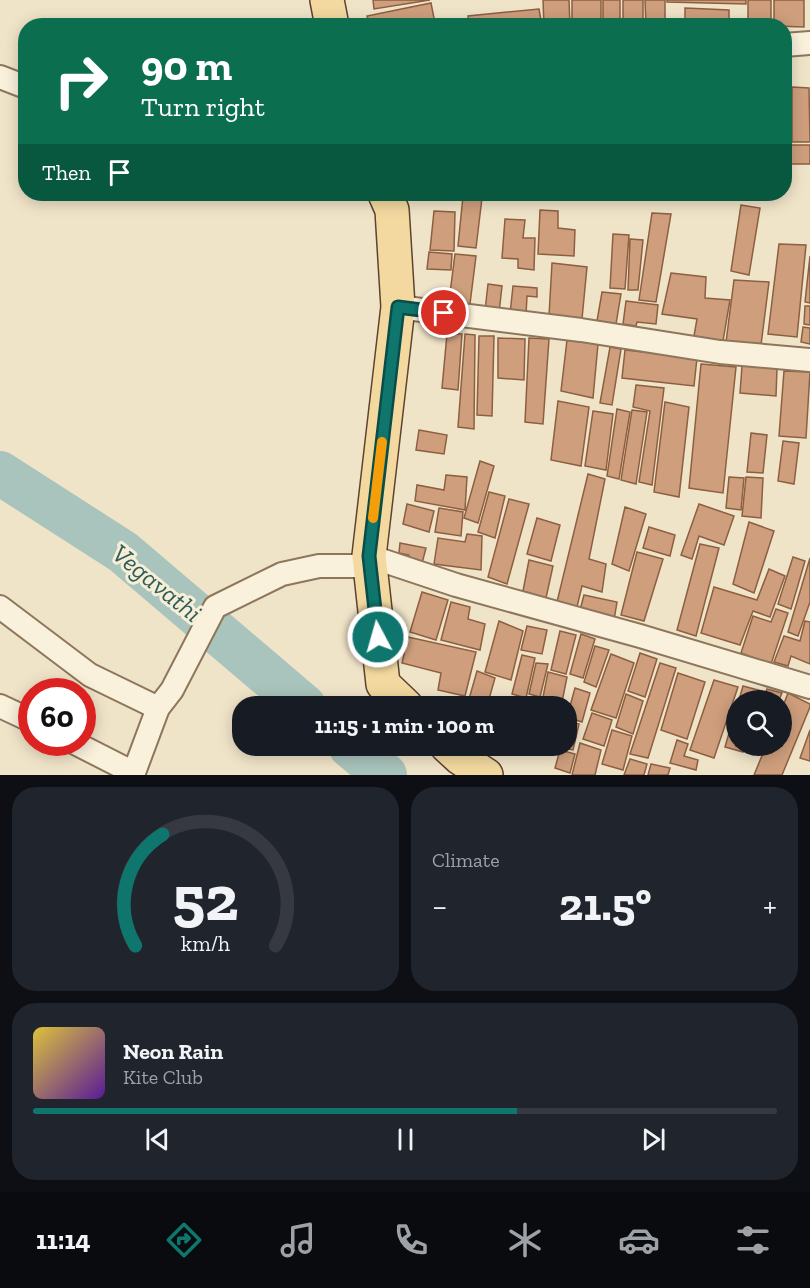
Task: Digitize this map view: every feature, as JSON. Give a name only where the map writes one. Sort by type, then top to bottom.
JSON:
[{"type":"main road","points":[[327,0],[330,18]]},
{"type":"main road","points":[[388,201],[392,210],[398,307],[369,561],[383,684],[396,696]]},
{"type":"main road","points":[[458,756],[486,775]]},
{"type":"street","points":[[792,44],[810,43]]},
{"type":"street","points":[[0,77],[18,84]]},
{"type":"street","points":[[398,307],[581,330],[720,352],[810,360]]},
{"type":"street","points":[[96,754],[134,774],[158,708],[172,690],[214,607],[282,574],[319,566],[369,561],[640,636],[810,687]]},
{"type":"street","points":[[0,607],[90,675],[158,708]]},
{"type":"street","points":[[0,706],[18,715]]},
{"type":"building","points":[[373,0],[430,0],[374,9]]},
{"type":"building","points":[[543,0],[569,0],[570,18],[544,18]]},
{"type":"building","points":[[572,0],[601,0],[601,18],[572,18]]},
{"type":"building","points":[[603,0],[620,0],[620,18],[603,18]]},
{"type":"building","points":[[623,0],[643,0],[643,18],[623,18]]},
{"type":"building","points":[[645,0],[665,0],[665,18],[646,18]]},
{"type":"building","points":[[667,0],[746,0],[746,4],[667,2]]},
{"type":"building","points":[[748,0],[771,0],[771,18],[748,18]]},
{"type":"building","points":[[774,0],[804,0],[804,27],[792,27],[792,18],[774,18]]},
{"type":"building","points":[[431,3],[434,18],[368,18],[367,16]]},
{"type":"building","points":[[685,8],[729,10],[729,18],[685,18]]},
{"type":"building","points":[[539,9],[541,18],[468,18],[468,16]]},
{"type":"building","points":[[792,87],[809,88],[810,142],[792,142]]},
{"type":"building","points":[[792,145],[810,145],[810,164],[792,164]]},
{"type":"building","points":[[462,201],[482,201],[476,248],[458,246]]},
{"type":"building","points":[[741,205],[760,208],[749,275],[731,271]]},
{"type":"building","points":[[540,210],[558,211],[558,228],[575,230],[574,256],[538,254]]},
{"type":"building","points":[[434,211],[455,212],[454,251],[430,250]]},
{"type":"building","points":[[652,213],[671,214],[656,302],[639,300]]},
{"type":"building","points":[[505,219],[525,220],[523,238],[535,238],[534,270],[518,268],[518,259],[502,258]]},
{"type":"building","points":[[613,234],[629,235],[625,289],[610,288]]},
{"type":"building","points":[[630,239],[643,240],[638,290],[628,290]]},
{"type":"building","points":[[779,244],[806,245],[797,337],[768,334]]},
{"type":"building","points":[[429,252],[452,254],[451,270],[427,269]]},
{"type":"building","points":[[455,254],[476,256],[470,304],[449,301]]},
{"type":"building","points":[[810,256],[810,303],[805,302]]},
{"type":"building","points":[[552,263],[587,267],[582,319],[549,316]]},
{"type":"building","points":[[671,273],[706,277],[705,298],[730,300],[723,341],[694,336],[697,319],[662,314]]},
{"type":"building","points":[[734,280],[769,282],[761,345],[726,342]]},
{"type":"building","points":[[488,284],[502,286],[499,313],[485,311]]},
{"type":"building","points":[[513,286],[537,288],[537,297],[527,296],[526,315],[510,314]]},
{"type":"building","points":[[602,292],[621,294],[616,324],[597,321]]},
{"type":"building","points":[[626,301],[658,305],[656,324],[637,322],[636,326],[623,324]]},
{"type":"building","points":[[805,306],[810,306],[810,325],[804,324]]},
{"type":"building","points":[[803,327],[810,328],[810,344],[801,342]]},
{"type":"building","points":[[447,334],[462,334],[458,390],[442,388]]},
{"type":"building","points":[[465,334],[475,335],[474,429],[458,427]]},
{"type":"building","points":[[479,336],[494,336],[492,416],[477,415]]},
{"type":"building","points":[[498,338],[525,339],[524,380],[498,378]]},
{"type":"building","points":[[529,338],[549,339],[543,424],[525,422]]},
{"type":"building","points":[[567,340],[598,344],[593,398],[561,391]]},
{"type":"building","points":[[610,347],[621,349],[612,405],[600,403]]},
{"type":"building","points":[[625,350],[697,358],[694,386],[622,378]]},
{"type":"building","points":[[701,364],[736,367],[723,493],[689,488]]},
{"type":"building","points":[[742,366],[777,368],[776,396],[740,393]]},
{"type":"building","points":[[784,371],[810,372],[806,438],[779,436]]},
{"type":"building","points":[[636,385],[664,388],[652,485],[639,482],[650,411],[633,407]]},
{"type":"building","points":[[558,401],[589,407],[581,466],[551,460]]},
{"type":"building","points":[[665,402],[689,407],[679,497],[654,492]]},
{"type":"building","points":[[617,409],[630,412],[619,479],[607,476]]},
{"type":"building","points":[[632,410],[647,412],[636,484],[621,480]]},
{"type":"building","points":[[593,411],[613,414],[606,470],[585,466]]},
{"type":"building","points":[[419,430],[447,435],[444,454],[416,450]]},
{"type":"building","points":[[751,433],[767,435],[763,473],[747,472]]},
{"type":"building","points":[[783,441],[799,443],[794,484],[778,481]]},
{"type":"building","points":[[480,461],[494,466],[478,523],[464,518]]},
{"type":"building","points":[[588,474],[605,479],[589,559],[606,564],[602,592],[582,586],[576,611],[556,606]]},
{"type":"building","points":[[446,475],[467,477],[465,510],[415,501],[417,485],[444,490]]},
{"type":"building","points":[[729,477],[744,478],[741,510],[726,508]]},
{"type":"building","points":[[746,477],[763,478],[761,518],[742,516]]},
{"type":"building","points":[[489,492],[505,496],[495,538],[478,532]]},
{"type":"building","points":[[509,499],[529,504],[507,584],[488,577]]},
{"type":"building","points":[[407,504],[434,511],[429,532],[403,524]]},
{"type":"building","points":[[699,504],[734,516],[724,545],[699,536],[692,559],[681,555]]},
{"type":"building","points":[[625,507],[646,514],[629,571],[612,564]]},
{"type":"building","points":[[439,508],[463,512],[461,536],[435,532]]},
{"type":"building","points":[[537,518],[560,525],[551,561],[527,554]]},
{"type":"building","points":[[749,522],[774,531],[754,593],[733,584]]},
{"type":"building","points":[[649,527],[675,535],[670,556],[643,548]]},
{"type":"building","points":[[467,534],[482,536],[481,570],[434,564],[438,538],[465,542]]},
{"type":"building","points":[[400,543],[426,548],[421,567],[408,564],[409,555],[399,553]]},
{"type":"building","points":[[700,544],[719,548],[696,636],[677,630]]},
{"type":"building","points":[[637,552],[663,559],[644,621],[621,615]]},
{"type":"building","points":[[793,557],[805,561],[791,609],[778,604]]},
{"type":"building","points":[[810,558],[810,602],[798,636],[788,632]]},
{"type":"building","points":[[529,560],[553,566],[546,598],[523,591]]},
{"type":"building","points":[[769,569],[785,576],[770,617],[753,611],[740,645],[701,633],[714,587],[757,600]]},
{"type":"building","points":[[422,592],[448,600],[436,640],[410,632]]},
{"type":"building","points":[[584,595],[617,602],[614,620],[580,610]]},
{"type":"building","points":[[451,602],[470,607],[468,619],[485,624],[480,650],[441,640]]},
{"type":"building","points":[[776,609],[788,613],[771,664],[741,653],[753,616],[771,622]]},
{"type":"building","points":[[499,621],[523,631],[511,680],[485,672]]},
{"type":"building","points":[[805,621],[810,622],[810,664],[791,656],[788,666],[774,662],[784,636],[800,641]]},
{"type":"building","points":[[527,626],[547,630],[542,654],[521,650]]},
{"type":"building","points":[[560,631],[576,635],[566,674],[551,670]]},
{"type":"building","points":[[581,634],[595,639],[583,678],[570,674]]},
{"type":"building","points":[[408,637],[476,652],[465,696],[438,690],[441,673],[402,663]]},
{"type":"building","points":[[595,646],[609,650],[596,687],[584,682]]},
{"type":"building","points":[[640,653],[657,659],[645,697],[628,691]]},
{"type":"building","points":[[611,654],[634,663],[616,718],[591,710]]},
{"type":"building","points":[[522,655],[535,658],[526,696],[512,694]]},
{"type":"building","points":[[536,663],[548,664],[540,696],[529,694]]},
{"type":"building","points":[[660,663],[676,668],[648,758],[630,754]]},
{"type":"building","points":[[477,671],[495,678],[490,696],[470,696]]},
{"type":"building","points":[[548,672],[567,677],[563,696],[543,696]]},
{"type":"building","points":[[678,673],[705,682],[687,739],[661,730]]},
{"type":"building","points":[[714,680],[738,687],[737,690],[726,690],[726,722],[714,758],[690,750]]},
{"type":"building","points":[[743,686],[758,690],[742,690]]},
{"type":"building","points":[[575,688],[590,693],[582,722],[577,720],[577,696],[573,696]]},
{"type":"building","points":[[626,694],[643,701],[633,734],[616,727]]},
{"type":"building","points":[[792,695],[810,704],[792,751]]},
{"type":"building","points":[[592,713],[612,720],[604,746],[583,739]]},
{"type":"building","points":[[612,730],[632,736],[623,770],[602,764]]},
{"type":"building","points":[[810,730],[810,761],[800,758]]},
{"type":"building","points":[[677,740],[688,744],[684,756],[698,760],[696,770],[670,763]]},
{"type":"building","points":[[580,743],[601,750],[595,775],[572,775]]},
{"type":"building","points":[[558,756],[574,756],[570,773],[555,768]]},
{"type":"building","points":[[762,756],[790,756],[782,775],[754,775]]},
{"type":"building","points":[[630,759],[647,764],[644,775],[624,775]]},
{"type":"building","points":[[651,764],[670,768],[668,775],[648,775]]},
{"type":"waterway","name":"Vegavathi","points":[[0,473],[123,552],[292,696]]},
{"type":"waterway","name":"Vegavathi","points":[[362,756],[385,775]]},
{"type":"slow traffic","points":[[373,518],[382,442]]},
{"type":"route","points":[[378,637],[369,556],[398,307],[444,313]]}]
